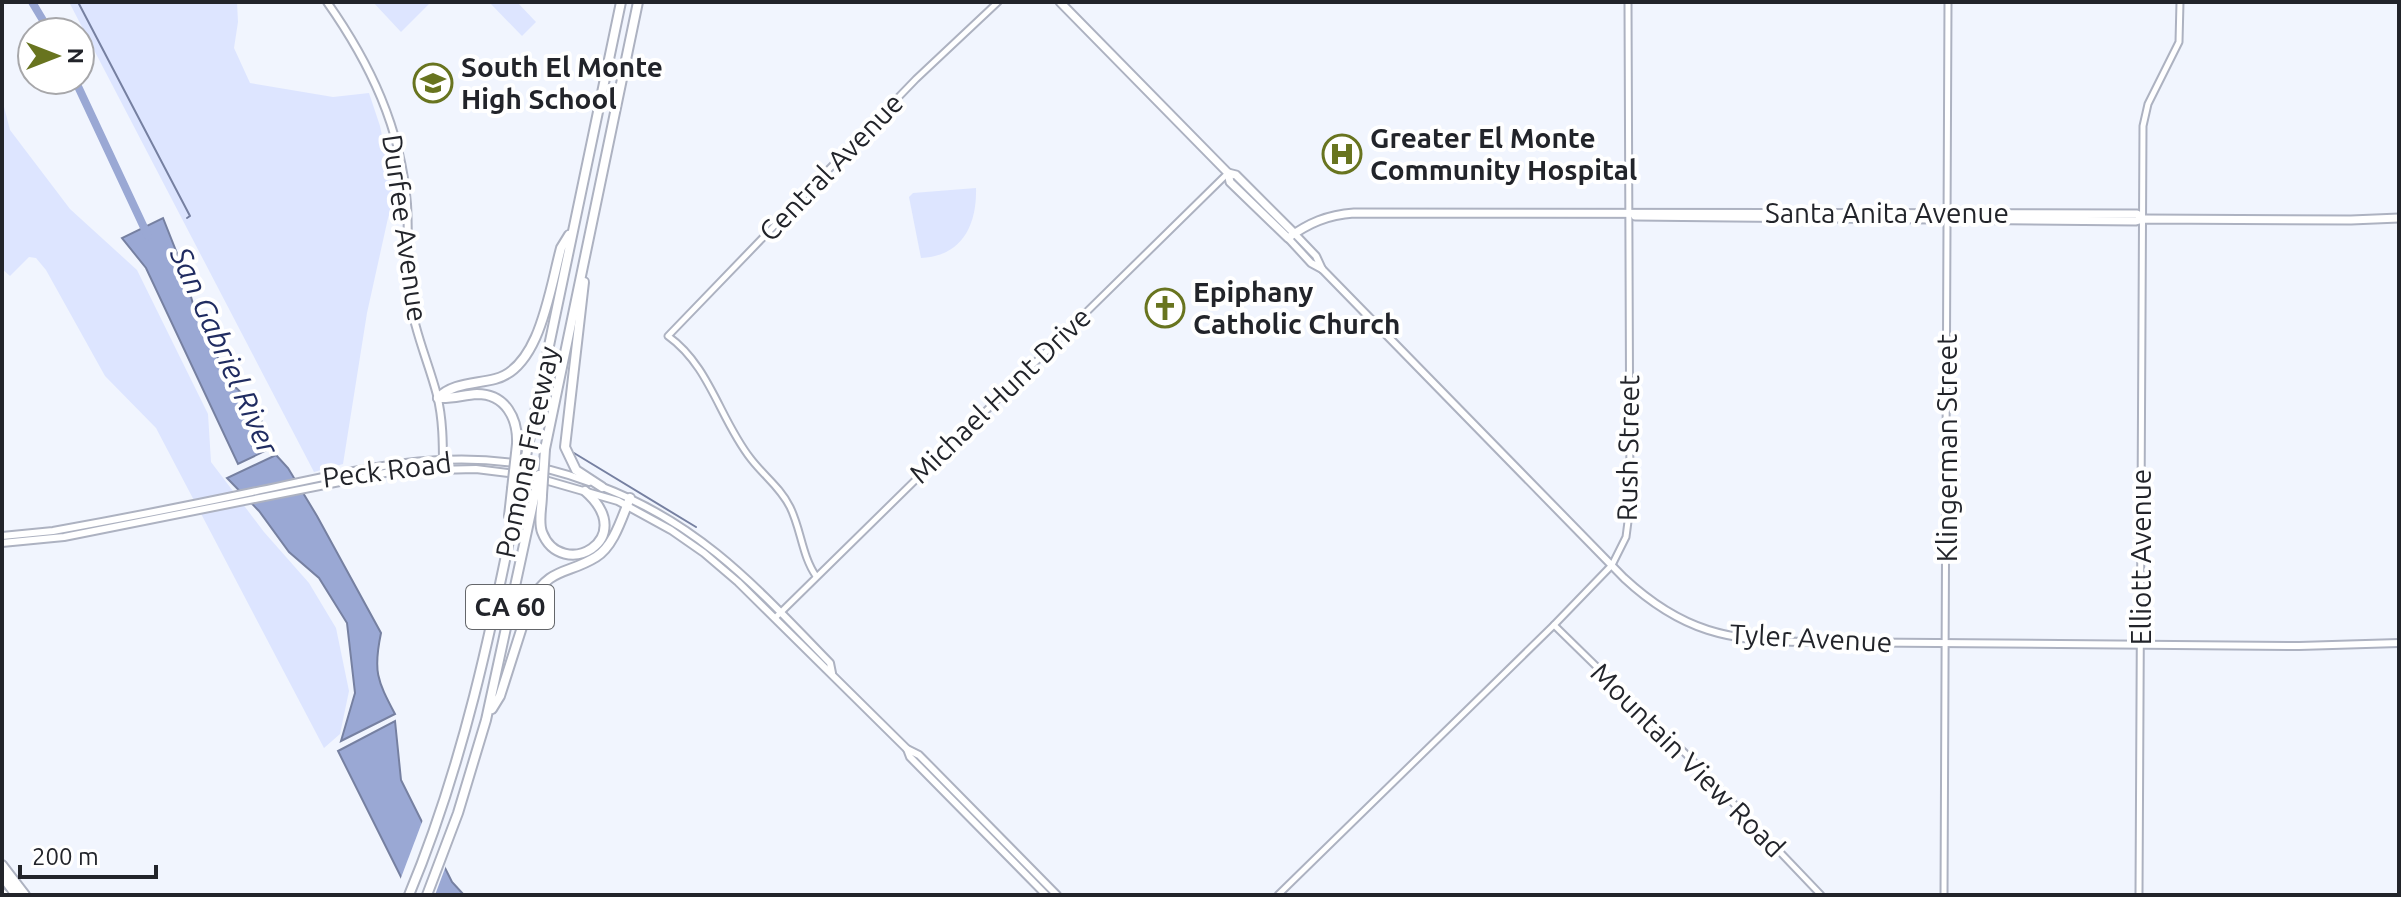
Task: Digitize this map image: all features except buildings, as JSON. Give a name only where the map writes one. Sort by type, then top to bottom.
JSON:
[{"type":"highway","name":"Pomona Freeway","points":[[409,895],[440,814],[477,687],[503,571],[515,490],[529,438],[621,2]]},
{"type":"highway","name":"Pomona Freeway","points":[[427,895],[486,720],[539,494],[545,449],[638,2]]},
{"type":"highway","points":[[591,225],[565,447],[567,457],[576,470],[602,487]]},
{"type":"highway","points":[[438,398],[446,389],[499,378],[520,365],[533,343],[561,248],[573,227]]},
{"type":"highway","points":[[438,398],[482,395],[501,401],[516,422],[515,490]]},
{"type":"highway","points":[[539,494],[542,533],[556,550],[578,555],[596,546],[605,523],[601,506],[585,491]]},
{"type":"highway","points":[[486,720],[500,696],[535,593],[555,574],[598,555],[609,544],[628,502]]},
{"type":"highway","points":[[2,858],[4,878]]},
{"type":"highway","points":[[2,865],[4,878],[20,893]]},
{"type":"main road","name":"Durfee Avenue","points":[[327,2],[360,50],[384,103],[398,148],[407,201],[410,302],[438,398],[443,468]]},
{"type":"main road","points":[[1060,2],[1228,173],[1236,175],[1291,236]]},
{"type":"main road","name":"Santa Anita Avenue","points":[[1291,236],[1301,227],[1323,218],[1354,213],[2137,214],[2143,219],[2399,218]]},
{"type":"main road","name":"Tyler Avenue","points":[[1291,236],[1316,256],[1322,269],[1636,590],[1694,626],[1722,636],[1774,642],[2345,646],[2399,643]]},
{"type":"main road","name":"Peck Road","points":[[2,543],[64,537],[380,465],[443,459],[533,466],[568,474],[602,487],[628,502],[704,553],[777,616]]},
{"type":"main road","name":"Peck Road","points":[[314,482],[443,468],[520,474],[628,502]]},
{"type":"main road","name":"Peck Road","points":[[2,536],[53,531],[189,508]]},
{"type":"main road","points":[[777,616],[830,663],[832,673],[907,749],[919,755],[1057,895]]},
{"type":"main road","points":[[907,749],[910,757],[1046,895]]},
{"type":"street","name":"Central Avenue","points":[[816,576],[784,495],[751,460],[707,382],[685,350],[668,336],[924,70],[998,2]]},
{"type":"street","name":"Rush Street","points":[[1278,895],[1554,625],[1612,565],[1626,537],[1630,506],[1628,2]]},
{"type":"street","name":"Klingerman Street","points":[[1944,895],[1948,2]]},
{"type":"street","name":"Elliott Avenue","points":[[2139,895],[2144,114],[2176,53],[2180,2]]},
{"type":"street","name":"Michael Hunt Drive","points":[[777,616],[1228,173]]},
{"type":"street","name":"Mountain View Road","points":[[1554,625],[1685,753],[1821,895]]},
{"type":"shaded area","points":[[69,2],[237,2],[234,48],[250,83],[333,97],[369,93],[380,126],[395,198],[367,313],[343,464],[314,472],[96,54],[96,16],[76,16]]},
{"type":"shaded area","points":[[373,2],[431,2],[401,32]]},
{"type":"shaded area","points":[[489,2],[517,2],[536,22],[522,36]]},
{"type":"shaded area","points":[[2,99],[10,130],[70,209],[137,270],[208,414],[211,462],[264,532],[309,583],[336,628],[349,691],[340,734],[324,748],[156,428],[105,376],[46,270],[36,258],[29,257],[10,276],[2,269]]},
{"type":"shaded area","points":[[976,188],[970,226],[957,245],[935,256],[921,258],[909,197],[913,193]]},
{"type":"water","points":[[163,218],[184,271],[196,315],[230,382],[252,403],[268,433],[271,448],[238,464],[146,268],[122,238]]},
{"type":"water","points":[[276,455],[288,468],[317,516],[381,633],[378,675],[395,714],[341,741],[355,693],[347,623],[319,578],[289,552],[259,511],[227,478]]},
{"type":"water","points":[[395,721],[401,780],[452,882],[464,895],[410,895],[338,751]]},
{"type":"pier","points":[[424,817],[447,863],[435,895],[405,895],[399,883]]},
{"type":"waterway","name":"San Gabriel River","points":[[32,2],[40,16]]},
{"type":"waterway","points":[[78,2],[190,216],[187,218]]},
{"type":"waterway","name":"San Gabriel River","points":[[82,96],[148,236]]},
{"type":"waterway","points":[[574,453],[696,527]]},
{"type":"place","name":"South El Monte High School","points":[[433,83]]},
{"type":"place","name":"Greater El Monte Community Hospital","points":[[1342,154]]},
{"type":"place","name":"Epiphany Catholic Church","points":[[1165,308]]}]
